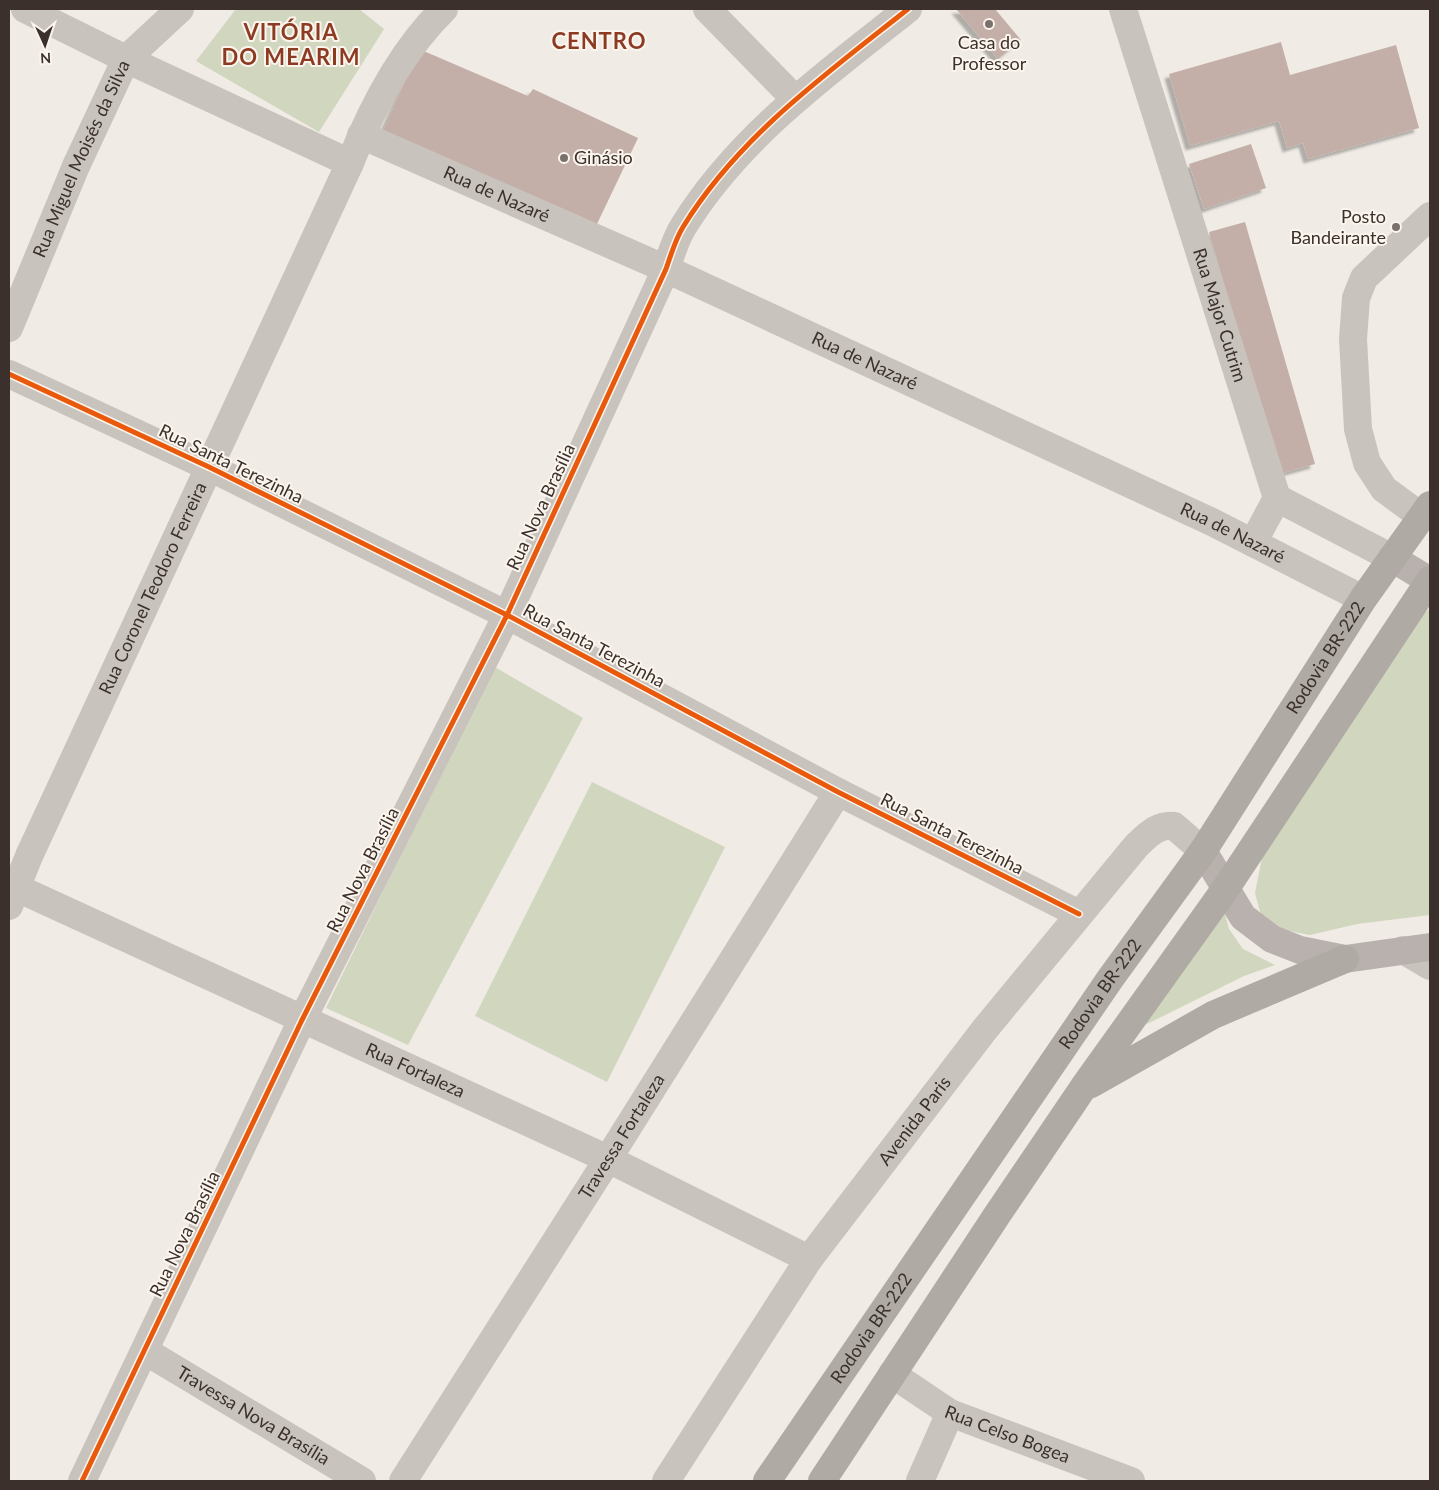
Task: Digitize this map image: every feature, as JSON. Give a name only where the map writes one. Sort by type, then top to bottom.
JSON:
[{"type":"highway","name":"Rodovia BR-222","points":[[767,1481],[1099,995],[1203,851],[1363,599],[1426,511]]},
{"type":"highway","points":[[822,1481],[1083,1088],[1226,888],[1430,581]]},
{"type":"highway","points":[[1083,1088],[1213,1015],[1345,959]]},
{"type":"main road","points":[[1392,558],[1430,581]]},
{"type":"main road","points":[[1203,851],[1243,917],[1272,939],[1300,950],[1345,959],[1430,947]]},
{"type":"street","points":[[25,9],[126,59],[350,163]]},
{"type":"street","name":"Rua Miguel Moisés da Silva","points":[[9,328],[76,166],[126,59],[180,9]]},
{"type":"street","points":[[706,9],[795,99]]},
{"type":"street","name":"Rua Nova Brasília","points":[[82,1481],[302,1020],[507,615],[666,269],[682,229],[723,171],[795,99],[908,9]]},
{"type":"street","name":"Rua Major Cutrim","points":[[1123,9],[1277,498]]},
{"type":"street","name":"Rua Coronel Teodoro Ferreira","points":[[13,897],[19,854],[209,467],[377,101],[429,14]]},
{"type":"street","name":"Rua de Nazaré","points":[[361,134],[666,269],[1212,522],[1363,599]]},
{"type":"street","points":[[1426,511],[1384,489],[1367,463],[1358,429],[1353,339],[1356,298],[1364,278],[1430,216]]},
{"type":"street","name":"Rua Santa Terezinha","points":[[9,374],[209,467],[507,615],[838,792],[1079,914]]},
{"type":"street","points":[[1253,543],[1277,498],[1392,558]]},
{"type":"street","name":"Travessa Fortaleza","points":[[402,1481],[608,1159],[838,792]]},
{"type":"street","name":"Avenida Paris","points":[[666,1481],[809,1259],[985,1029],[1137,845],[1160,827],[1174,826],[1203,851]]},
{"type":"street","name":"Rua Fortaleza","points":[[13,897],[302,1020],[608,1159],[809,1259]]},
{"type":"street","points":[[1402,950],[1430,966]]},
{"type":"street","name":"Travessa Nova Brasília","points":[[145,1351],[362,1481]]},
{"type":"street","name":"Rua Celso Bogea","points":[[892,1374],[950,1413],[1131,1481]]},
{"type":"street","points":[[920,1481],[950,1413]]},
{"type":"green space","points":[[236,9],[359,9],[384,29],[319,132],[196,61]]},
{"type":"green space","points":[[1430,609],[1430,915],[1357,924],[1310,935],[1279,929],[1261,915],[1255,893],[1263,852],[1418,616]]},
{"type":"green space","points":[[493,666],[583,718],[408,1045],[326,1008]]},
{"type":"green space","points":[[592,782],[725,847],[607,1082],[475,1016]]},
{"type":"green space","points":[[1222,902],[1229,929],[1243,949],[1275,965],[1244,976],[1147,1024],[1139,1017]]},
{"type":"building","name":"Casa do Professor","points":[[956,9],[995,9],[1021,40],[998,59]]},
{"type":"building","points":[[1281,42],[1290,75],[1396,45],[1419,128],[1308,159],[1303,143],[1287,148],[1279,121],[1190,146],[1169,74]]},
{"type":"building","points":[[419,49],[528,96],[533,89],[638,138],[596,226],[383,131]]},
{"type":"building","points":[[1251,144],[1266,188],[1204,209],[1189,164]]},
{"type":"building","points":[[1245,222],[1315,464],[1279,474],[1209,232]]},
{"type":"cycle path","points":[[82,1481],[302,1020],[507,615],[666,269],[680,232],[705,194],[757,136],[815,83],[908,9]]},
{"type":"cycle path","points":[[9,374],[209,467],[507,615],[838,792],[1079,914]]},
{"type":"place","name":"Casa do Professor","points":[[989,24]]},
{"type":"place","name":"Ginásio","points":[[564,158]]},
{"type":"place","name":"Posto Bandeirante","points":[[1396,227]]},
{"type":"district","name":"CENTRO","points":[[599,41]]},
{"type":"district","name":"VITÓRIA DO MEARIM","points":[[291,44]]}]
